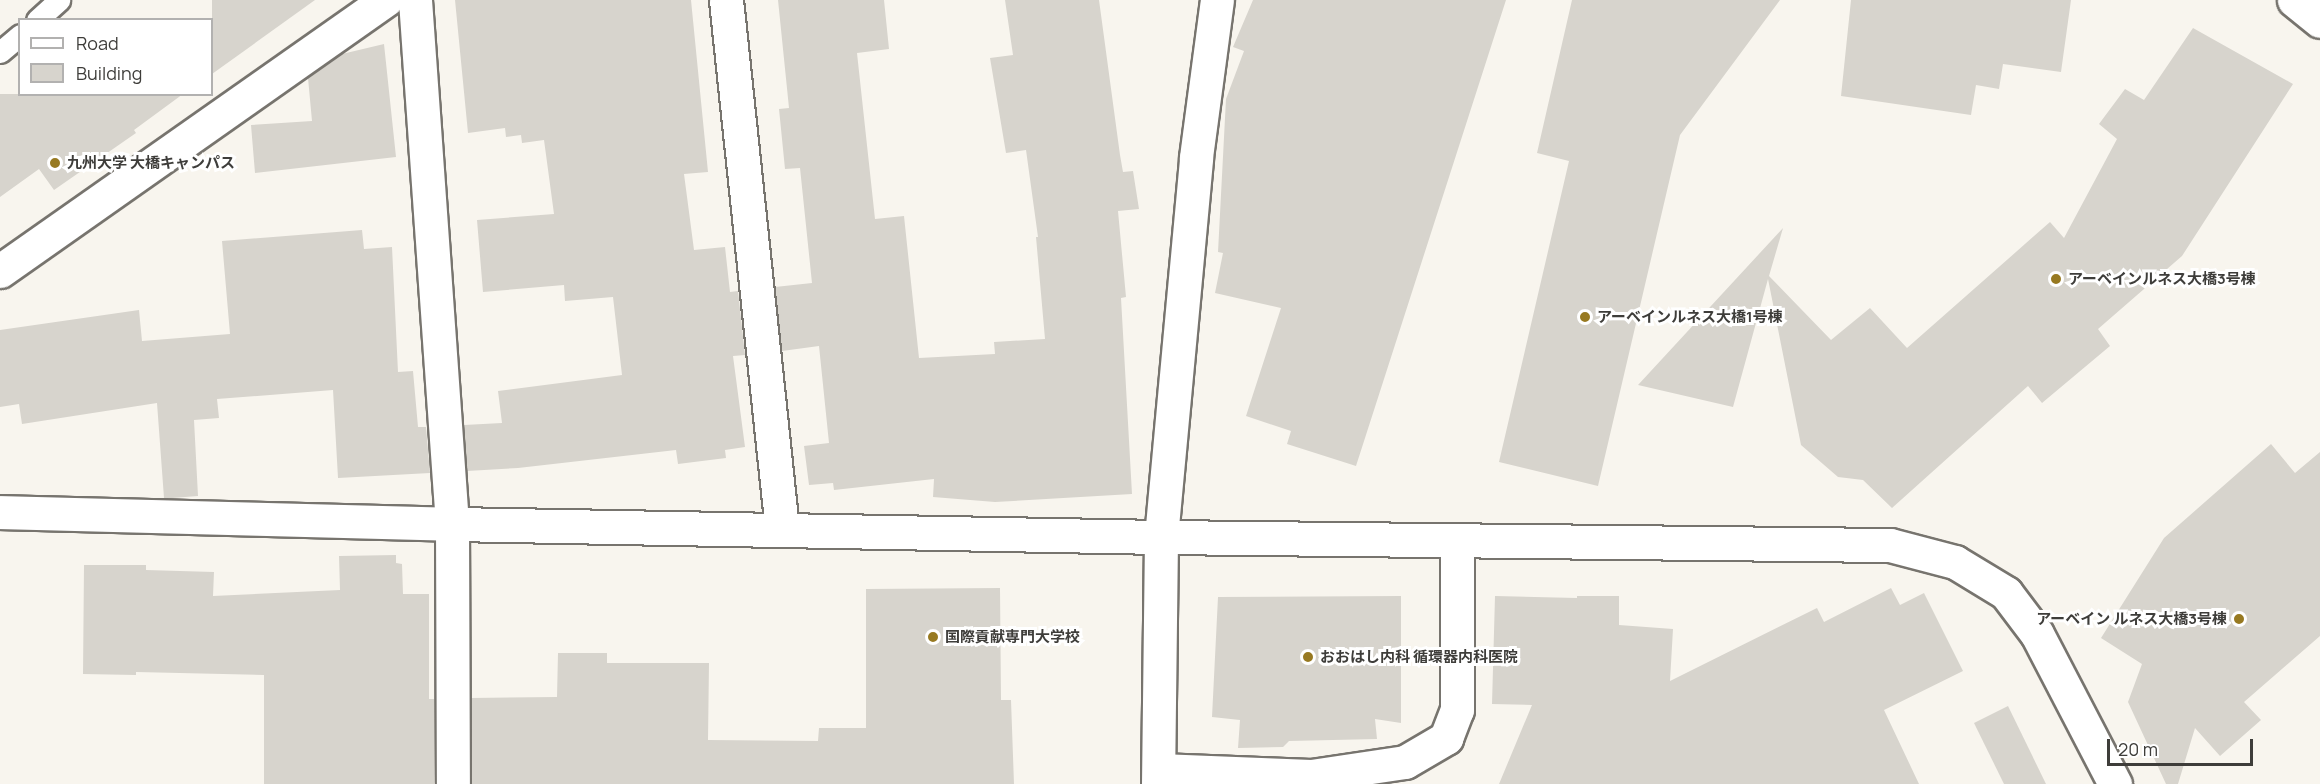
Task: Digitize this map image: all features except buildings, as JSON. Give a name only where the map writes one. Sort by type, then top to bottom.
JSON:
[{"type":"street","points":[[0,270],[386,0]]},
{"type":"street","points":[[415,0],[452,524],[453,784]]},
{"type":"street","points":[[726,0],[782,529]]},
{"type":"street","points":[[1217,0],[1196,157],[1161,537],[1158,777],[1311,776],[1406,762],[1446,738],[1457,710],[1457,541]]},
{"type":"street","points":[[2294,0],[2320,21]]},
{"type":"street","points":[[0,512],[452,524],[1161,537],[1890,545],[1954,562],[2007,593],[2037,634],[2115,784]]},
{"type":"lane","points":[[39,18],[59,0]]},
{"type":"lane","points":[[0,52],[18,36]]},
{"type":"place","name":"九州大学 大橋キャンパス","points":[[55,163]]},
{"type":"place","name":"アーベインルネス大橋3号棟","points":[[2056,279]]},
{"type":"place","name":"アーベインルネス大橋1号棟","points":[[1585,317]]},
{"type":"place","name":"アーベイン ルネス大橋3号棟","points":[[2239,619]]},
{"type":"place","name":"国際貢献専門大学校","points":[[933,637]]},
{"type":"place","name":"おおはし内科 循環器内科医院","points":[[1308,657]]}]
